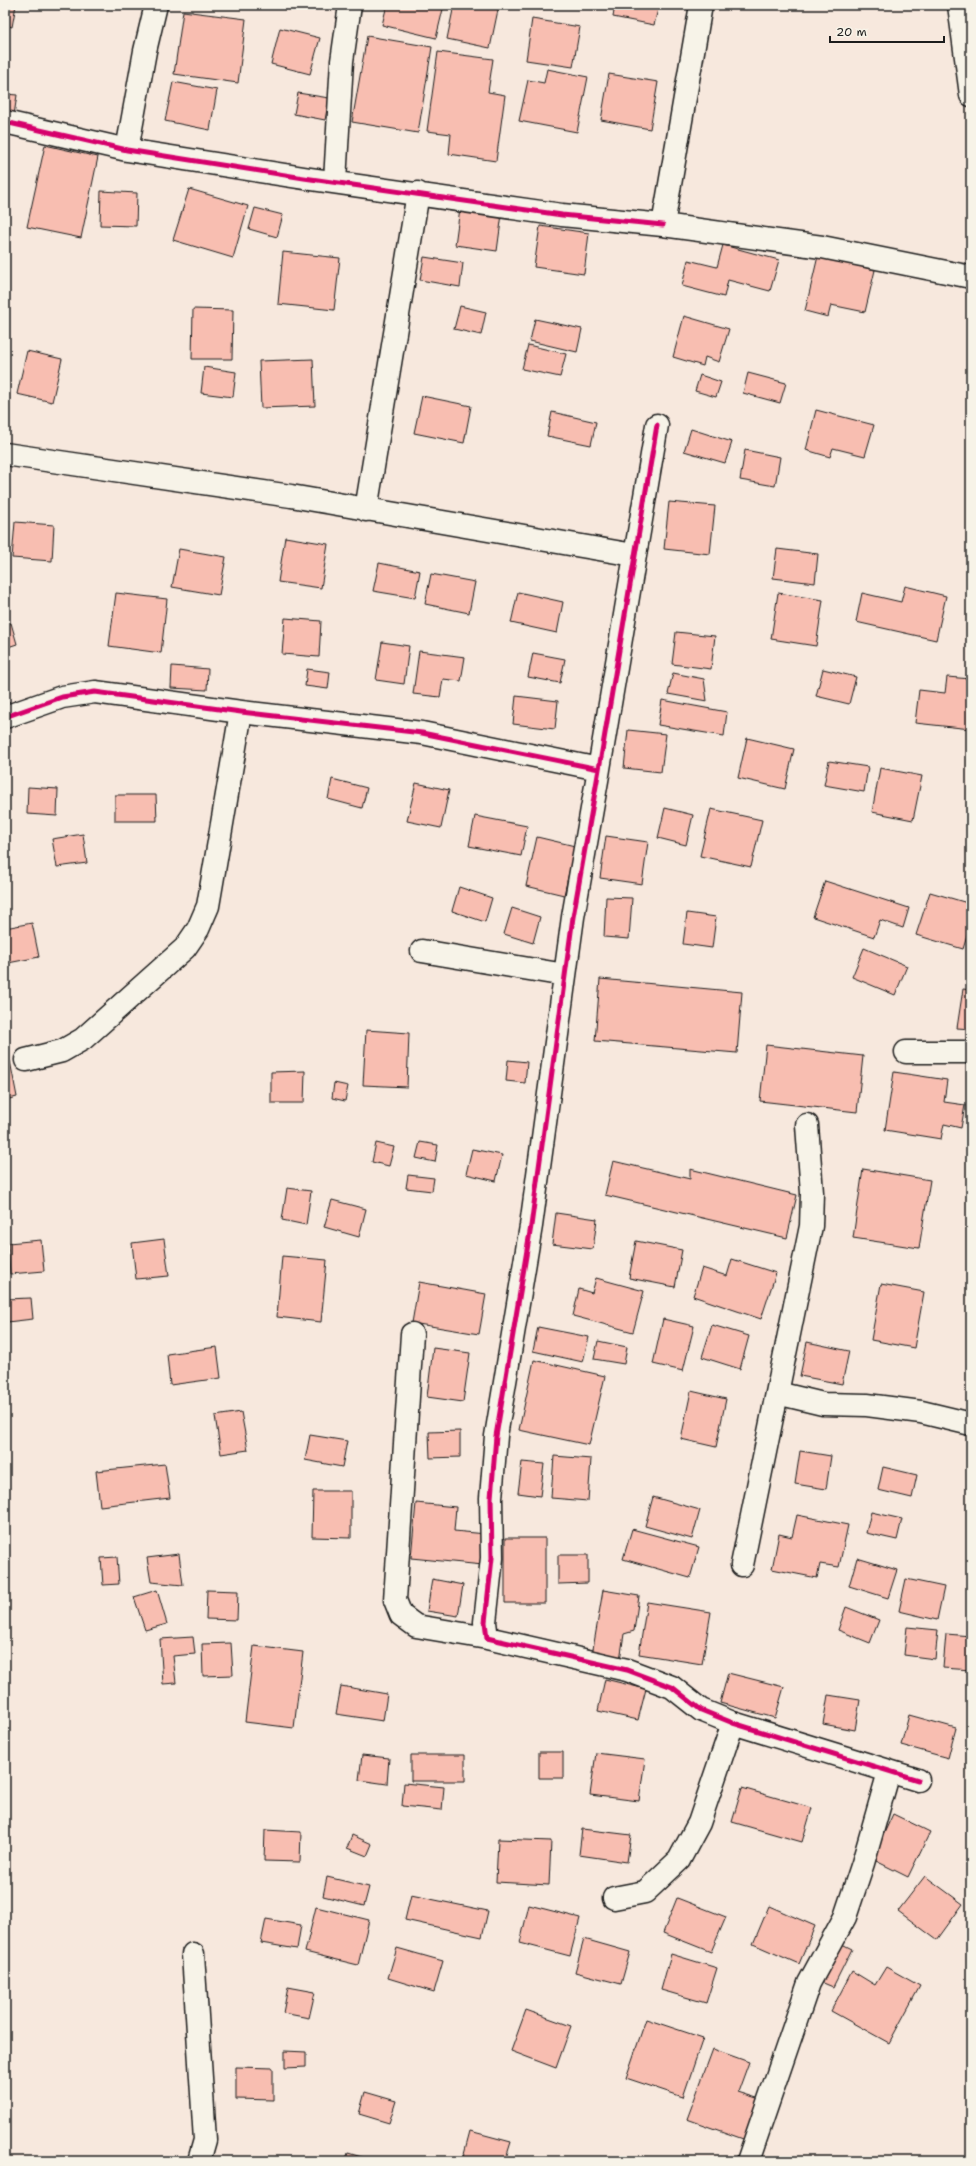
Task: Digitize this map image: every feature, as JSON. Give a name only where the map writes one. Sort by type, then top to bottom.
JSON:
[{"type":"main road","points":[[127,150],[145,51],[156,5]]},
{"type":"main road","points":[[336,181],[342,61],[350,5]]},
{"type":"main road","points":[[663,225],[701,5]]},
{"type":"main road","points":[[959,5],[971,95]]},
{"type":"main road","points":[[5,122],[127,150],[562,215],[663,225],[822,247],[971,277]]},
{"type":"main road","points":[[366,510],[418,193]]},
{"type":"main road","points":[[487,1638],[486,1622],[492,1558],[492,1498],[496,1436],[531,1226],[565,975],[634,555],[657,425]]},
{"type":"main road","points":[[5,454],[291,496],[634,555]]},
{"type":"main road","points":[[5,717],[62,698],[95,692],[241,712],[422,733],[599,769]]},
{"type":"main road","points":[[26,1060],[62,1052],[83,1039],[185,948],[198,929],[208,906],[241,712]]},
{"type":"main road","points":[[422,951],[565,975]]},
{"type":"main road","points":[[906,1052],[971,1052]]},
{"type":"main road","points":[[742,1565],[812,1226],[812,1193],[807,1125]]},
{"type":"main road","points":[[412,1334],[395,1600],[401,1615],[416,1626],[487,1638],[627,1670],[672,1687],[701,1710],[733,1722],[918,1780]]},
{"type":"main road","points":[[777,1393],[823,1404],[867,1405],[921,1412],[971,1424]]},
{"type":"main road","points":[[614,1898],[645,1892],[679,1860],[699,1823],[733,1722]]},
{"type":"main road","points":[[748,2161],[810,1983],[845,1917],[863,1863],[889,1772]]},
{"type":"main road","points":[[193,1954],[205,2140],[199,2161]]},
{"type":"building","points":[[5,5],[16,5],[12,27],[5,25]]},
{"type":"building","points":[[387,5],[444,5],[436,38],[382,25]]},
{"type":"building","points":[[454,5],[499,5],[490,48],[447,39]]},
{"type":"building","points":[[615,5],[659,5],[654,25],[613,17]]},
{"type":"building","points":[[183,11],[246,19],[238,83],[174,74]]},
{"type":"building","points":[[532,19],[580,27],[573,67],[526,60]]},
{"type":"building","points":[[280,28],[320,38],[310,74],[271,64]]},
{"type":"building","points":[[367,36],[432,47],[418,133],[352,122]]},
{"type":"building","points":[[438,52],[493,59],[488,92],[505,95],[496,161],[449,154],[451,134],[427,131]]},
{"type":"building","points":[[547,69],[588,77],[577,132],[519,121],[528,80],[544,83]]},
{"type":"building","points":[[609,74],[658,82],[650,129],[601,120]]},
{"type":"building","points":[[173,82],[217,90],[210,130],[165,121]]},
{"type":"building","points":[[298,93],[329,98],[325,120],[294,114]]},
{"type":"building","points":[[5,94],[17,95],[14,115],[5,114]]},
{"type":"building","points":[[45,145],[98,157],[81,238],[27,227]]},
{"type":"building","points":[[189,189],[248,206],[233,258],[173,240]]},
{"type":"building","points":[[101,191],[137,193],[136,226],[100,225]]},
{"type":"building","points":[[255,208],[283,215],[277,237],[249,229]]},
{"type":"building","points":[[460,208],[502,214],[497,251],[455,245]]},
{"type":"building","points":[[540,226],[589,233],[584,274],[534,267]]},
{"type":"building","points":[[723,245],[779,260],[770,291],[728,280],[724,297],[682,286],[688,260],[717,267]]},
{"type":"building","points":[[283,252],[340,258],[334,310],[278,304]]},
{"type":"building","points":[[818,256],[875,270],[865,312],[831,305],[828,317],[805,311]]},
{"type":"building","points":[[424,257],[463,263],[460,287],[420,280]]},
{"type":"building","points":[[460,306],[486,312],[481,335],[454,329]]},
{"type":"building","points":[[193,309],[233,310],[232,359],[192,359]]},
{"type":"building","points":[[684,316],[729,329],[719,362],[705,357],[703,366],[673,357]]},
{"type":"building","points":[[535,319],[582,329],[577,352],[530,341]]},
{"type":"building","points":[[528,345],[566,354],[560,377],[522,369]]},
{"type":"building","points":[[27,351],[62,359],[52,402],[17,394]]},
{"type":"building","points":[[313,359],[315,406],[261,408],[259,361]]},
{"type":"building","points":[[204,367],[236,372],[233,397],[201,393]]},
{"type":"building","points":[[748,373],[786,383],[780,403],[743,393]]},
{"type":"building","points":[[700,375],[721,382],[716,397],[695,391]]},
{"type":"building","points":[[422,396],[471,406],[464,443],[414,433]]},
{"type":"building","points":[[816,410],[874,425],[865,456],[833,448],[830,457],[806,450]]},
{"type":"building","points":[[552,412],[596,422],[591,445],[547,436]]},
{"type":"building","points":[[691,429],[732,442],[725,463],[684,451]]},
{"type":"building","points":[[745,450],[780,457],[775,486],[740,480]]},
{"type":"building","points":[[669,502],[715,506],[710,554],[664,549]]},
{"type":"building","points":[[15,522],[54,525],[52,561],[12,558]]},
{"type":"building","points":[[285,537],[328,544],[321,588],[278,582]]},
{"type":"building","points":[[179,549],[226,557],[219,595],[172,587]]},
{"type":"building","points":[[777,549],[818,554],[815,583],[773,578]]},
{"type":"building","points":[[379,563],[420,571],[415,598],[373,591]]},
{"type":"building","points":[[431,574],[475,582],[469,613],[425,604]]},
{"type":"building","points":[[905,586],[946,596],[936,640],[856,622],[862,593],[901,602]]},
{"type":"building","points":[[518,592],[563,602],[557,633],[511,623]]},
{"type":"building","points":[[116,593],[167,599],[161,653],[109,646]]},
{"type":"building","points":[[778,593],[823,600],[816,646],[771,639]]},
{"type":"building","points":[[285,618],[321,621],[319,657],[282,654]]},
{"type":"building","points":[[11,623],[17,644],[5,648],[5,625]]},
{"type":"building","points":[[676,632],[715,636],[711,669],[672,664]]},
{"type":"building","points":[[382,642],[409,646],[404,684],[376,680]]},
{"type":"building","points":[[419,651],[465,657],[461,681],[443,679],[440,697],[413,694]]},
{"type":"building","points":[[533,653],[565,659],[560,683],[528,677]]},
{"type":"building","points":[[172,666],[208,669],[207,690],[171,688]]},
{"type":"building","points":[[307,669],[330,672],[328,689],[305,686]]},
{"type":"building","points":[[823,669],[856,677],[849,704],[816,696]]},
{"type":"building","points":[[673,673],[704,679],[707,701],[668,694]]},
{"type":"building","points":[[947,677],[971,679],[971,729],[915,723],[919,690],[945,693]]},
{"type":"building","points":[[516,696],[558,701],[555,729],[513,724]]},
{"type":"building","points":[[662,700],[727,712],[724,736],[658,725]]},
{"type":"building","points":[[628,730],[666,734],[661,772],[624,768]]},
{"type":"building","points":[[747,738],[794,749],[785,789],[738,778]]},
{"type":"building","points":[[829,761],[868,767],[864,792],[824,785]]},
{"type":"building","points":[[880,768],[922,776],[913,820],[872,812]]},
{"type":"building","points":[[332,779],[367,788],[362,808],[328,799]]},
{"type":"building","points":[[416,783],[449,790],[441,828],[407,821]]},
{"type":"building","points":[[28,787],[58,789],[57,816],[27,814]]},
{"type":"building","points":[[115,795],[156,795],[157,821],[115,821]]},
{"type":"building","points":[[665,808],[693,815],[686,845],[658,838]]},
{"type":"building","points":[[711,809],[762,820],[751,867],[700,856]]},
{"type":"building","points":[[475,816],[527,826],[521,856],[469,846]]},
{"type":"building","points":[[83,834],[87,863],[57,867],[52,839]]},
{"type":"building","points":[[606,836],[648,842],[642,884],[600,878]]},
{"type":"building","points":[[537,837],[575,846],[564,895],[526,886]]},
{"type":"building","points":[[825,881],[909,908],[903,928],[880,920],[874,937],[813,917]]},
{"type":"building","points":[[459,887],[492,898],[485,922],[452,911]]},
{"type":"building","points":[[930,892],[971,904],[971,923],[963,949],[916,935]]},
{"type":"building","points":[[606,897],[632,898],[629,939],[604,937]]},
{"type":"building","points":[[512,908],[540,917],[533,943],[504,934]]},
{"type":"building","points":[[687,913],[716,917],[712,948],[683,944]]},
{"type":"building","points":[[32,923],[39,957],[8,963],[5,948],[5,928]]},
{"type":"building","points":[[864,948],[907,966],[895,995],[852,977]]},
{"type":"building","points":[[600,979],[742,992],[737,1053],[595,1041]]},
{"type":"building","points":[[963,989],[971,990],[971,1029],[957,1028]]},
{"type":"building","points":[[366,1030],[409,1033],[407,1087],[363,1085]]},
{"type":"building","points":[[766,1045],[863,1056],[857,1112],[760,1101]]},
{"type":"building","points":[[508,1060],[527,1062],[525,1083],[506,1081]]},
{"type":"building","points":[[10,1061],[17,1097],[5,1100],[5,1062]]},
{"type":"building","points":[[305,1071],[304,1103],[271,1103],[271,1072]]},
{"type":"building","points":[[894,1072],[947,1080],[944,1102],[965,1105],[961,1128],[944,1124],[941,1139],[885,1130]]},
{"type":"building","points":[[334,1083],[348,1086],[345,1101],[332,1098]]},
{"type":"building","points":[[420,1142],[438,1145],[435,1162],[416,1158]]},
{"type":"building","points":[[376,1143],[394,1147],[389,1166],[372,1162]]},
{"type":"building","points":[[472,1149],[502,1155],[496,1181],[466,1174]]},
{"type":"building","points":[[613,1161],[690,1179],[690,1169],[797,1195],[787,1238],[605,1195]]},
{"type":"building","points":[[863,1169],[930,1180],[919,1248],[853,1238]]},
{"type":"building","points":[[408,1175],[434,1178],[432,1191],[406,1188]]},
{"type":"building","points":[[287,1188],[311,1191],[306,1225],[282,1220]]},
{"type":"building","points":[[332,1200],[366,1209],[359,1237],[324,1227]]},
{"type":"building","points":[[556,1213],[597,1219],[593,1249],[552,1244]]},
{"type":"building","points":[[164,1239],[169,1276],[136,1279],[132,1243]]},
{"type":"building","points":[[41,1240],[44,1271],[10,1274],[8,1243]]},
{"type":"building","points":[[636,1241],[682,1250],[675,1287],[629,1278]]},
{"type":"building","points":[[282,1256],[327,1260],[321,1322],[277,1317]]},
{"type":"building","points":[[732,1259],[776,1273],[761,1319],[693,1296],[702,1268],[727,1276]]},
{"type":"building","points":[[596,1278],[644,1291],[633,1332],[573,1316],[579,1289],[592,1293]]},
{"type":"building","points":[[419,1282],[486,1294],[479,1334],[412,1323]]},
{"type":"building","points":[[881,1284],[924,1292],[914,1348],[871,1340]]},
{"type":"building","points":[[31,1298],[33,1319],[7,1322],[5,1299]]},
{"type":"building","points":[[663,1319],[694,1326],[683,1371],[653,1364]]},
{"type":"building","points":[[712,1325],[749,1336],[740,1369],[702,1357]]},
{"type":"building","points":[[538,1327],[589,1337],[583,1362],[533,1351]]},
{"type":"building","points":[[598,1341],[627,1347],[624,1364],[594,1359]]},
{"type":"building","points":[[807,1342],[849,1351],[842,1384],[800,1376]]},
{"type":"building","points":[[217,1347],[221,1378],[170,1385],[167,1354]]},
{"type":"building","points":[[433,1348],[470,1353],[463,1402],[427,1397]]},
{"type":"building","points":[[534,1360],[605,1376],[589,1445],[519,1430]]},
{"type":"building","points":[[691,1391],[726,1399],[716,1447],[681,1439]]},
{"type":"building","points":[[241,1412],[248,1450],[221,1454],[215,1416]]},
{"type":"building","points":[[460,1431],[460,1457],[430,1458],[429,1432]]},
{"type":"building","points":[[310,1435],[347,1441],[342,1467],[305,1460]]},
{"type":"building","points":[[800,1451],[831,1456],[826,1489],[795,1484]]},
{"type":"building","points":[[554,1456],[591,1459],[588,1501],[551,1498]]},
{"type":"building","points":[[522,1462],[544,1464],[540,1496],[518,1493]]},
{"type":"building","points":[[165,1464],[170,1498],[100,1506],[96,1471]]},
{"type":"building","points":[[883,1467],[917,1475],[912,1498],[878,1490]]},
{"type":"building","points":[[313,1491],[351,1491],[351,1538],[312,1537]]},
{"type":"building","points":[[653,1497],[700,1510],[692,1539],[645,1526]]},
{"type":"building","points":[[416,1503],[456,1507],[454,1531],[486,1534],[483,1565],[411,1558]]},
{"type":"building","points":[[871,1512],[902,1519],[897,1540],[866,1533]]},
{"type":"building","points":[[797,1515],[848,1525],[839,1567],[820,1564],[817,1578],[772,1569],[779,1534],[792,1537]]},
{"type":"building","points":[[632,1529],[699,1547],[690,1578],[623,1559]]},
{"type":"building","points":[[505,1538],[545,1538],[545,1603],[505,1603]]},
{"type":"building","points":[[179,1554],[183,1585],[151,1582],[147,1558]]},
{"type":"building","points":[[558,1555],[588,1555],[588,1583],[558,1584]]},
{"type":"building","points":[[117,1557],[119,1584],[103,1585],[101,1558]]},
{"type":"building","points":[[857,1558],[897,1570],[888,1598],[849,1586]]},
{"type":"building","points":[[432,1579],[463,1585],[458,1616],[427,1611]]},
{"type":"building","points":[[906,1579],[944,1587],[937,1620],[899,1611]]},
{"type":"building","points":[[157,1590],[167,1624],[145,1630],[134,1597]]},
{"type":"building","points":[[207,1590],[238,1591],[237,1620],[206,1619]]},
{"type":"building","points":[[603,1590],[639,1596],[634,1631],[624,1634],[620,1660],[592,1655]]},
{"type":"building","points":[[647,1602],[711,1612],[702,1664],[639,1654]]},
{"type":"building","points":[[846,1607],[879,1620],[870,1643],[838,1630]]},
{"type":"building","points":[[907,1627],[938,1630],[935,1659],[904,1655]]},
{"type":"building","points":[[946,1634],[971,1636],[971,1670],[943,1668]]},
{"type":"building","points":[[193,1637],[195,1654],[173,1656],[176,1683],[163,1684],[160,1639]]},
{"type":"building","points":[[231,1643],[233,1675],[203,1676],[202,1644]]},
{"type":"building","points":[[254,1646],[303,1652],[294,1728],[245,1722]]},
{"type":"building","points":[[728,1673],[784,1687],[775,1718],[720,1703]]},
{"type":"building","points":[[605,1679],[646,1689],[638,1720],[598,1711]]},
{"type":"building","points":[[341,1686],[387,1694],[383,1721],[336,1714]]},
{"type":"building","points":[[828,1695],[860,1700],[855,1730],[823,1724]]},
{"type":"building","points":[[909,1715],[956,1728],[948,1758],[901,1745]]},
{"type":"building","points":[[539,1752],[563,1752],[563,1778],[539,1778]]},
{"type":"building","points":[[596,1753],[645,1759],[639,1801],[590,1795]]},
{"type":"building","points":[[362,1755],[389,1758],[387,1784],[359,1780]]},
{"type":"building","points":[[411,1755],[465,1755],[465,1781],[411,1781]]},
{"type":"building","points":[[404,1783],[444,1787],[442,1810],[402,1806]]},
{"type":"building","points":[[742,1788],[812,1808],[802,1842],[732,1822]]},
{"type":"building","points":[[893,1814],[930,1832],[908,1877],[872,1859]]},
{"type":"building","points":[[582,1829],[631,1835],[627,1862],[579,1855]]},
{"type":"building","points":[[265,1830],[301,1832],[300,1862],[264,1861]]},
{"type":"building","points":[[352,1835],[372,1844],[367,1856],[347,1848]]},
{"type":"building","points":[[498,1839],[551,1841],[549,1885],[496,1882]]},
{"type":"building","points":[[925,1876],[963,1904],[937,1940],[898,1911]]},
{"type":"building","points":[[327,1877],[369,1887],[364,1906],[323,1896]]},
{"type":"building","points":[[411,1895],[488,1911],[482,1937],[405,1920]]},
{"type":"building","points":[[677,1898],[726,1917],[711,1952],[663,1933]]},
{"type":"building","points":[[529,1905],[580,1918],[570,1956],[520,1943]]},
{"type":"building","points":[[769,1906],[815,1926],[799,1964],[753,1944]]},
{"type":"building","points":[[316,1907],[369,1920],[358,1965],[305,1952]]},
{"type":"building","points":[[266,1919],[301,1925],[297,1949],[261,1943]]},
{"type":"building","points":[[584,1939],[630,1952],[621,1984],[575,1972]]},
{"type":"building","points":[[840,1943],[852,1949],[833,1987],[821,1982]]},
{"type":"building","points":[[397,1948],[443,1961],[434,1992],[388,1978]]},
{"type":"building","points":[[671,1954],[717,1968],[706,2003],[661,1990]]},
{"type":"building","points":[[886,1967],[920,1986],[889,2043],[831,2011],[852,1971],[875,1985]]},
{"type":"building","points":[[288,1987],[315,1992],[309,2018],[283,2013]]},
{"type":"building","points":[[526,2010],[571,2026],[556,2068],[511,2051]]},
{"type":"building","points":[[646,2019],[703,2038],[683,2097],[626,2078]]},
{"type":"building","points":[[713,2049],[749,2062],[738,2092],[760,2099],[746,2140],[687,2119]]},
{"type":"building","points":[[285,2051],[306,2052],[306,2067],[285,2068]]},
{"type":"building","points":[[236,2067],[273,2068],[273,2100],[236,2099]]},
{"type":"building","points":[[365,2092],[396,2101],[389,2123],[359,2114]]},
{"type":"building","points":[[470,2131],[511,2142],[505,2161],[462,2161]]},
{"type":"building","points":[[348,2153],[375,2161],[345,2161]]},
{"type":"cycle path","points":[[5,122],[127,150],[304,178],[562,215],[663,225]]},
{"type":"cycle path","points":[[5,717],[62,697],[95,692],[241,712],[422,733],[599,769],[657,425]]},
{"type":"cycle path","points":[[599,769],[573,917],[531,1226],[496,1436],[491,1498],[492,1558],[485,1622],[487,1638],[627,1670],[672,1687],[701,1710],[733,1723],[918,1780]]}]
